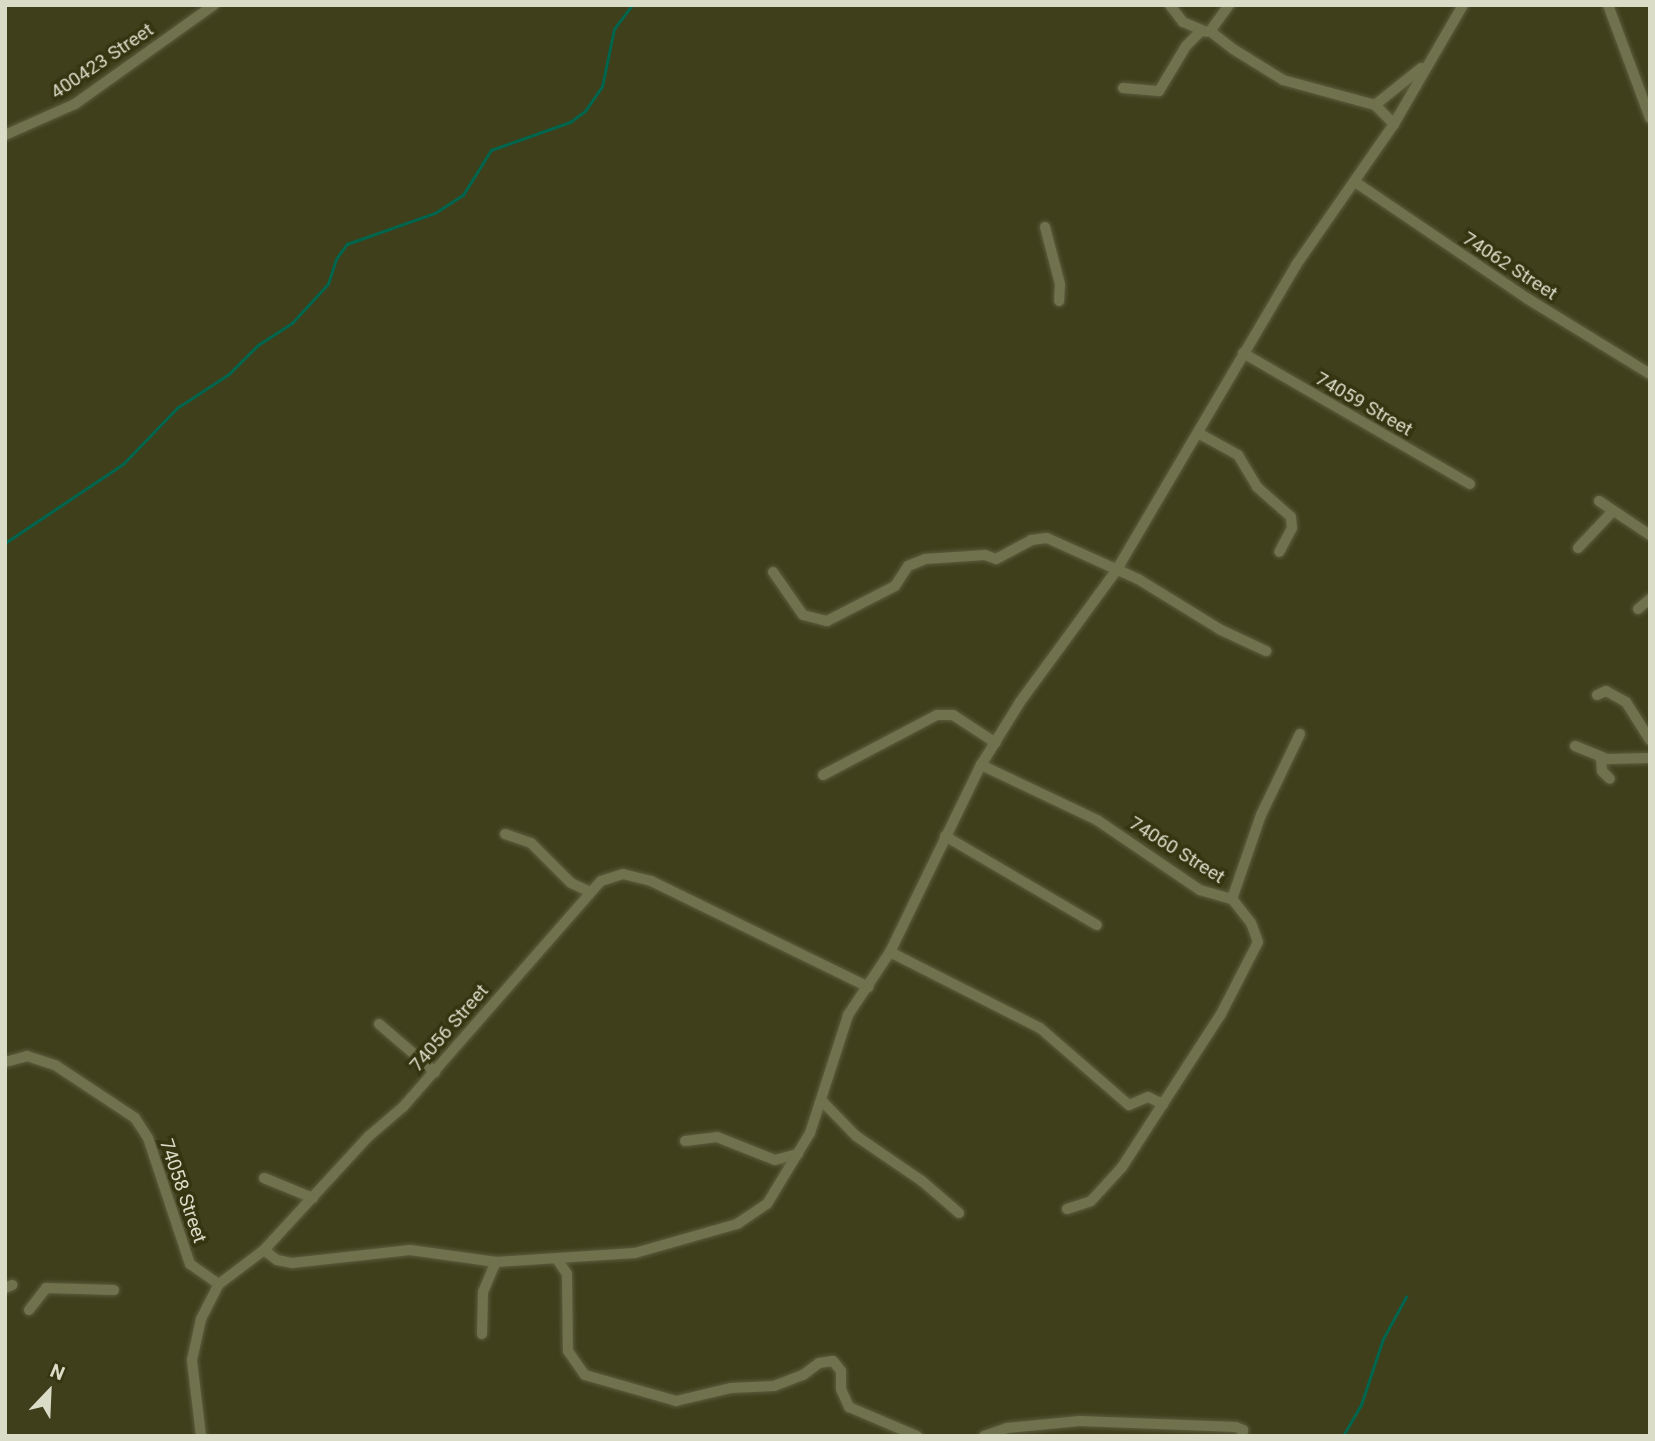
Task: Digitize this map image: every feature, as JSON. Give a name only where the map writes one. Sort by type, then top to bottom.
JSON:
[{"type":"street","name":"400423 Street","points":[[5,135],[75,104],[214,5]]},
{"type":"street","points":[[1170,5],[1183,22],[1206,31],[1283,80],[1375,105],[1394,124]]},
{"type":"street","points":[[1122,88],[1159,91],[1186,46],[1206,31],[1228,5]]},
{"type":"street","points":[[264,1250],[284,1262],[410,1250],[496,1262],[635,1253],[737,1224],[767,1204],[798,1153],[822,1101],[839,1035],[890,952],[944,836],[981,765],[1116,571],[1296,265],[1394,124],[1425,65],[1463,5]]},
{"type":"street","points":[[1608,5],[1650,118]]},
{"type":"street","points":[[1375,105],[1425,65]]},
{"type":"street","name":"74062 Street","points":[[1355,182],[1528,299],[1650,374]]},
{"type":"street","points":[[1045,227],[1060,284],[1059,301]]},
{"type":"street","name":"74059 Street","points":[[1243,353],[1470,484]]},
{"type":"street","points":[[1198,433],[1238,455],[1257,487],[1291,517],[1294,522],[1279,552]]},
{"type":"street","points":[[1599,501],[1650,535]]},
{"type":"street","points":[[1578,548],[1613,511]]},
{"type":"street","points":[[773,572],[803,615],[816,622],[827,621],[895,586],[908,566],[939,555],[985,555],[996,559],[1031,540],[1047,538],[1116,571],[1266,651]]},
{"type":"street","points":[[1638,609],[1650,599]]},
{"type":"street","points":[[1600,692],[1626,702],[1650,740]]},
{"type":"street","points":[[823,775],[937,715],[953,715],[996,743]]},
{"type":"street","name":"74060 Street","points":[[981,765],[1097,820],[1200,890],[1232,899],[1261,814],[1300,734]]},
{"type":"street","points":[[1574,746],[1601,757],[1650,758]]},
{"type":"street","points":[[1601,757],[1602,771],[1610,779]]},
{"type":"street","points":[[505,834],[531,842],[571,884],[588,891]]},
{"type":"street","points":[[944,836],[1097,925]]},
{"type":"street","name":"74056 Street","points":[[201,1436],[192,1360],[201,1319],[219,1284],[264,1250],[435,1072],[588,891],[612,876],[635,875],[868,988]]},
{"type":"street","points":[[1067,1209],[1091,1201],[1103,1189],[1163,1104],[1221,1014],[1258,942],[1251,923],[1232,899]]},
{"type":"street","points":[[890,952],[1040,1028],[1129,1105],[1148,1097],[1163,1104]]},
{"type":"street","points":[[379,1024],[435,1072]]},
{"type":"street","name":"74058 Street","points":[[5,1062],[27,1056],[47,1061],[135,1118],[148,1138],[190,1264],[219,1284]]},
{"type":"street","points":[[822,1101],[856,1136],[922,1181],[959,1213]]},
{"type":"street","points":[[685,1141],[717,1137],[775,1160],[798,1153]]},
{"type":"street","points":[[264,1178],[313,1198]]},
{"type":"street","points":[[556,1258],[567,1274],[568,1351],[585,1375],[676,1401],[731,1388],[774,1386],[803,1375],[818,1363],[833,1361],[841,1371],[842,1396],[849,1407],[917,1436]]},
{"type":"street","points":[[482,1334],[483,1292],[496,1262]]},
{"type":"street","points":[[29,1310],[46,1288],[114,1290]]},
{"type":"street","points":[[984,1436],[1007,1428],[1080,1421],[1236,1427],[1243,1430],[1242,1436]]},
{"type":"waterway","points":[[5,543],[123,464],[177,408],[229,374],[258,345],[292,323],[328,284],[336,259],[347,244],[435,213],[463,195],[491,150],[570,122],[585,111],[602,87],[614,29],[632,5]]},
{"type":"waterway","points":[[1343,1436],[1361,1405],[1383,1339],[1406,1297]]}]
